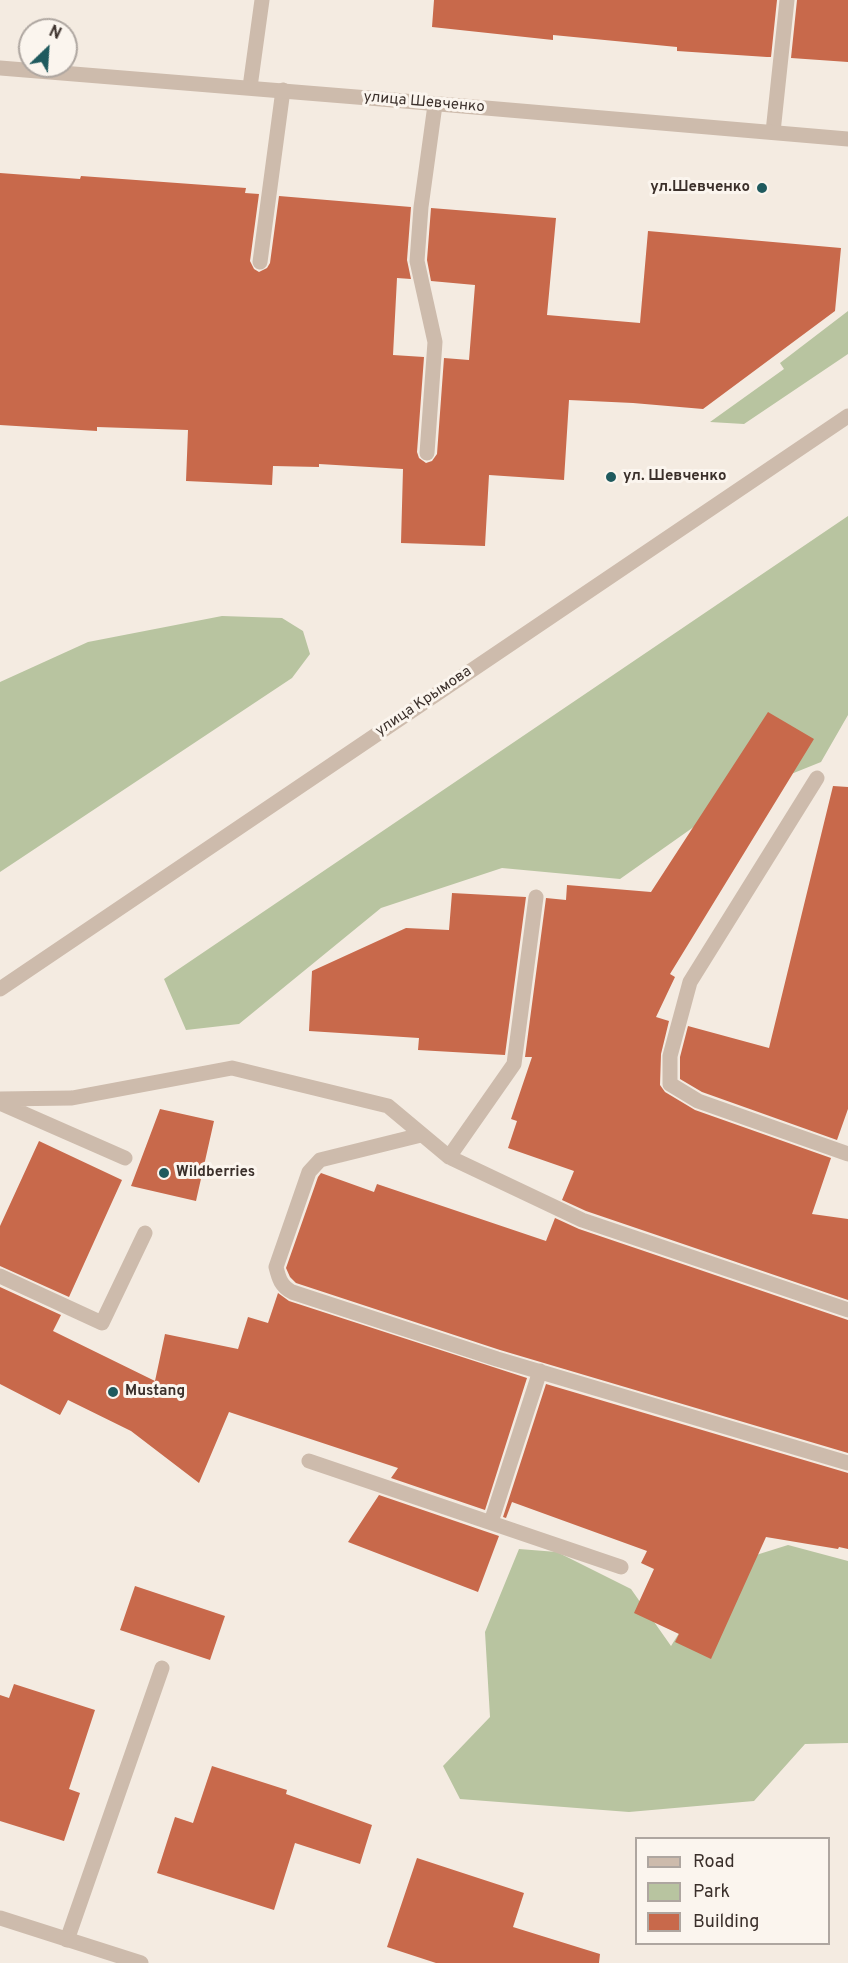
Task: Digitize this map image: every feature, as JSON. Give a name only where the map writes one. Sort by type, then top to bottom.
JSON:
[{"type":"street","points":[[250,87],[262,0]]},
{"type":"street","points":[[773,132],[787,0]]},
{"type":"street","name":"улица Шевченко","points":[[0,68],[250,87],[435,105],[848,139]]},
{"type":"street","points":[[260,262],[282,90]]},
{"type":"street","points":[[427,453],[435,342],[417,261],[435,105]]},
{"type":"street","name":"улица Крымова","points":[[0,989],[848,416]]},
{"type":"street","points":[[817,778],[690,982],[670,1056],[670,1084],[698,1101],[848,1154]]},
{"type":"street","points":[[450,1157],[514,1064],[536,897]]},
{"type":"street","points":[[0,1101],[72,1098],[232,1068],[388,1106],[450,1157],[582,1220],[848,1310]]},
{"type":"street","points":[[0,1101],[125,1158]]},
{"type":"street","points":[[421,1135],[320,1160],[309,1172],[276,1267],[283,1287],[292,1292],[540,1371],[848,1463]]},
{"type":"street","points":[[0,1276],[102,1323],[145,1233]]},
{"type":"street","points":[[491,1522],[540,1371]]},
{"type":"street","points":[[309,1461],[621,1567]]},
{"type":"street","points":[[67,1940],[162,1668]]},
{"type":"street","points":[[0,1918],[141,1963]]},
{"type":"green space","points":[[848,311],[848,354],[744,424],[710,422],[784,369],[780,363]]},
{"type":"green space","points":[[848,516],[848,715],[821,762],[739,795],[620,879],[502,868],[381,908],[239,1024],[186,1030],[164,979]]},
{"type":"green space","points":[[222,616],[282,618],[303,631],[310,654],[292,678],[0,872],[0,682],[88,642]]},
{"type":"green space","points":[[788,1545],[848,1561],[848,1743],[805,1744],[754,1801],[629,1812],[460,1799],[443,1766],[490,1717],[485,1632],[519,1549],[557,1552],[631,1589],[671,1646],[721,1566]]},
{"type":"building","points":[[434,0],[777,0],[771,57],[767,57],[677,51],[677,47],[553,35],[553,40],[432,27]]},
{"type":"building","points":[[797,0],[848,0],[848,62],[791,58]]},
{"type":"building","points":[[0,173],[80,179],[81,176],[246,188],[245,193],[259,194],[250,261],[254,269],[259,272],[267,268],[270,263],[279,196],[411,207],[407,260],[411,279],[397,278],[393,355],[424,357],[417,452],[419,458],[426,463],[432,461],[437,454],[444,358],[469,360],[475,285],[431,281],[427,260],[431,208],[556,218],[547,315],[640,323],[648,231],[841,248],[835,311],[703,409],[569,400],[564,480],[489,475],[485,546],[401,543],[403,469],[319,464],[319,467],[273,466],[272,485],[186,481],[188,430],[97,427],[97,431],[0,425]]},
{"type":"building","points":[[768,712],[814,739],[670,974],[675,977],[656,1017],[669,1021],[661,1054],[660,1085],[665,1092],[695,1110],[831,1158],[812,1214],[848,1219],[848,1300],[586,1211],[562,1200],[574,1171],[508,1148],[517,1121],[511,1119],[532,1057],[525,1057],[546,898],[566,900],[567,885],[651,892]]},
{"type":"building","points":[[833,786],[848,787],[848,1109],[837,1140],[702,1092],[680,1079],[680,1057],[688,1026],[769,1048]]},
{"type":"building","points":[[452,893],[526,897],[505,1055],[418,1050],[419,1038],[309,1031],[312,971],[406,928],[449,930]]},
{"type":"building","points":[[160,1109],[214,1121],[196,1201],[131,1186]]},
{"type":"building","points":[[39,1141],[122,1180],[69,1297],[0,1266],[0,1226]]},
{"type":"building","points":[[321,1173],[374,1192],[377,1184],[546,1241],[555,1218],[579,1229],[848,1320],[848,1453],[500,1350],[296,1283],[286,1268]]},
{"type":"building","points":[[0,1287],[61,1315],[53,1331],[155,1381],[165,1334],[238,1349],[248,1317],[268,1323],[278,1293],[289,1301],[527,1378],[485,1510],[391,1478],[398,1468],[229,1412],[199,1483],[131,1431],[68,1400],[60,1415],[0,1384]]},
{"type":"building","points":[[546,1384],[848,1473],[848,1549],[766,1537],[711,1659],[675,1642],[679,1634],[634,1613],[654,1569],[641,1563],[647,1551],[512,1502],[506,1518],[503,1517]]},
{"type":"building","points":[[379,1495],[499,1536],[478,1592],[348,1542]]},
{"type":"building","points":[[135,1586],[225,1616],[210,1660],[120,1630]]},
{"type":"building","points":[[14,1684],[95,1710],[69,1789],[80,1793],[64,1841],[0,1821],[0,1695],[9,1698]]},
{"type":"building","points":[[212,1766],[287,1790],[286,1794],[372,1825],[360,1864],[295,1843],[274,1910],[157,1873],[175,1817],[193,1823]]},
{"type":"building","points":[[417,1858],[524,1893],[513,1927],[600,1954],[599,1963],[436,1963],[387,1947]]},
{"type":"place","name":"ул.Шевченко","points":[[762,188]]},
{"type":"place","name":"ул. Шевченко","points":[[611,477]]},
{"type":"place","name":"Wildberries","points":[[164,1173]]},
{"type":"place","name":"Mustang","points":[[113,1392]]}]
